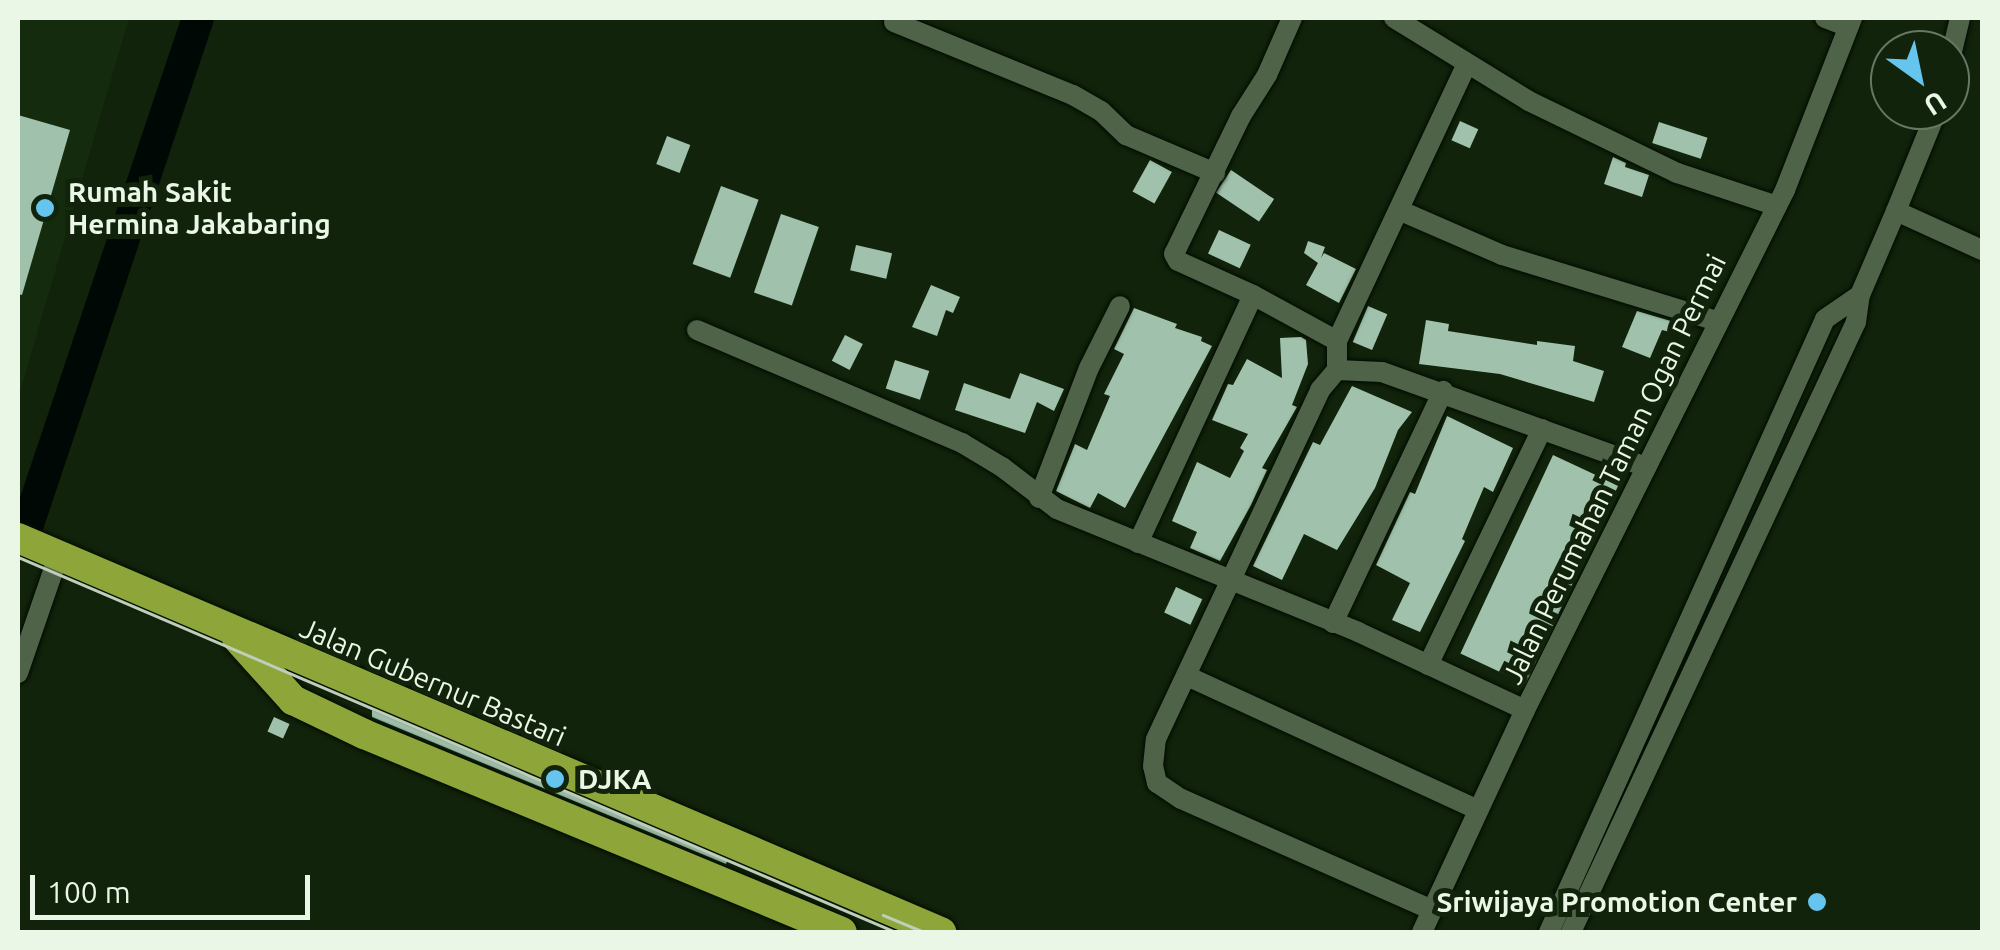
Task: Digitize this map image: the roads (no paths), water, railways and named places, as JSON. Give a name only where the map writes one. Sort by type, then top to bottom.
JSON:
[{"type":"highway","name":"Jalan Gubernur Bastari","points":[[18,538],[941,932]]},
{"type":"highway","name":"Jalan Gubernur Bastari","points":[[232,632],[293,700],[364,734],[841,932]]},
{"type":"highway","points":[[841,932],[863,899]]},
{"type":"street","points":[[1292,18],[1174,254],[1178,261],[1253,295],[1337,341]]},
{"type":"street","points":[[1394,18],[1529,101],[1677,173],[1777,206]]},
{"type":"street","points":[[1825,18],[1850,22]]},
{"type":"street","points":[[894,22],[1073,95],[1100,110],[1126,135],[1215,173]]},
{"type":"street","name":"Jalan Perumahan Taman Ogan Permai","points":[[1422,932],[1525,710],[1716,321],[1777,206],[1850,22]]},
{"type":"street","points":[[1432,910],[1182,799],[1158,783],[1153,766],[1156,739],[1320,390],[1337,370],[1337,341],[1467,64]]},
{"type":"street","points":[[1571,932],[1856,322],[1860,294],[1928,130]]},
{"type":"street","points":[[1401,211],[1502,255],[1716,321]]},
{"type":"street","points":[[1896,211],[1982,250]]},
{"type":"street","points":[[1549,932],[1825,318],[1860,294]]},
{"type":"street","points":[[1138,543],[1253,295]]},
{"type":"street","points":[[1038,498],[1088,368],[1120,306]]},
{"type":"street","points":[[697,330],[962,443],[1002,466],[1038,498],[1232,583],[1333,622],[1525,710]]},
{"type":"street","points":[[1337,370],[1382,372],[1646,467]]},
{"type":"street","points":[[1333,622],[1442,391]]},
{"type":"street","points":[[1428,665],[1542,428]]},
{"type":"street","points":[[18,673],[59,554]]},
{"type":"street","points":[[1186,676],[1478,810]]},
{"type":"waterway","points":[[28,524],[198,18]]},
{"type":"tram line","points":[[18,557],[896,932]]},
{"type":"tram line","points":[[883,915],[924,932]]},
{"type":"place","name":"Rumah Sakit Hermina Jakabaring","points":[[45,208]]},
{"type":"place","name":"DJKA","points":[[555,779]]},
{"type":"place","name":"Sriwijaya Promotion Center","points":[[1817,902]]}]
